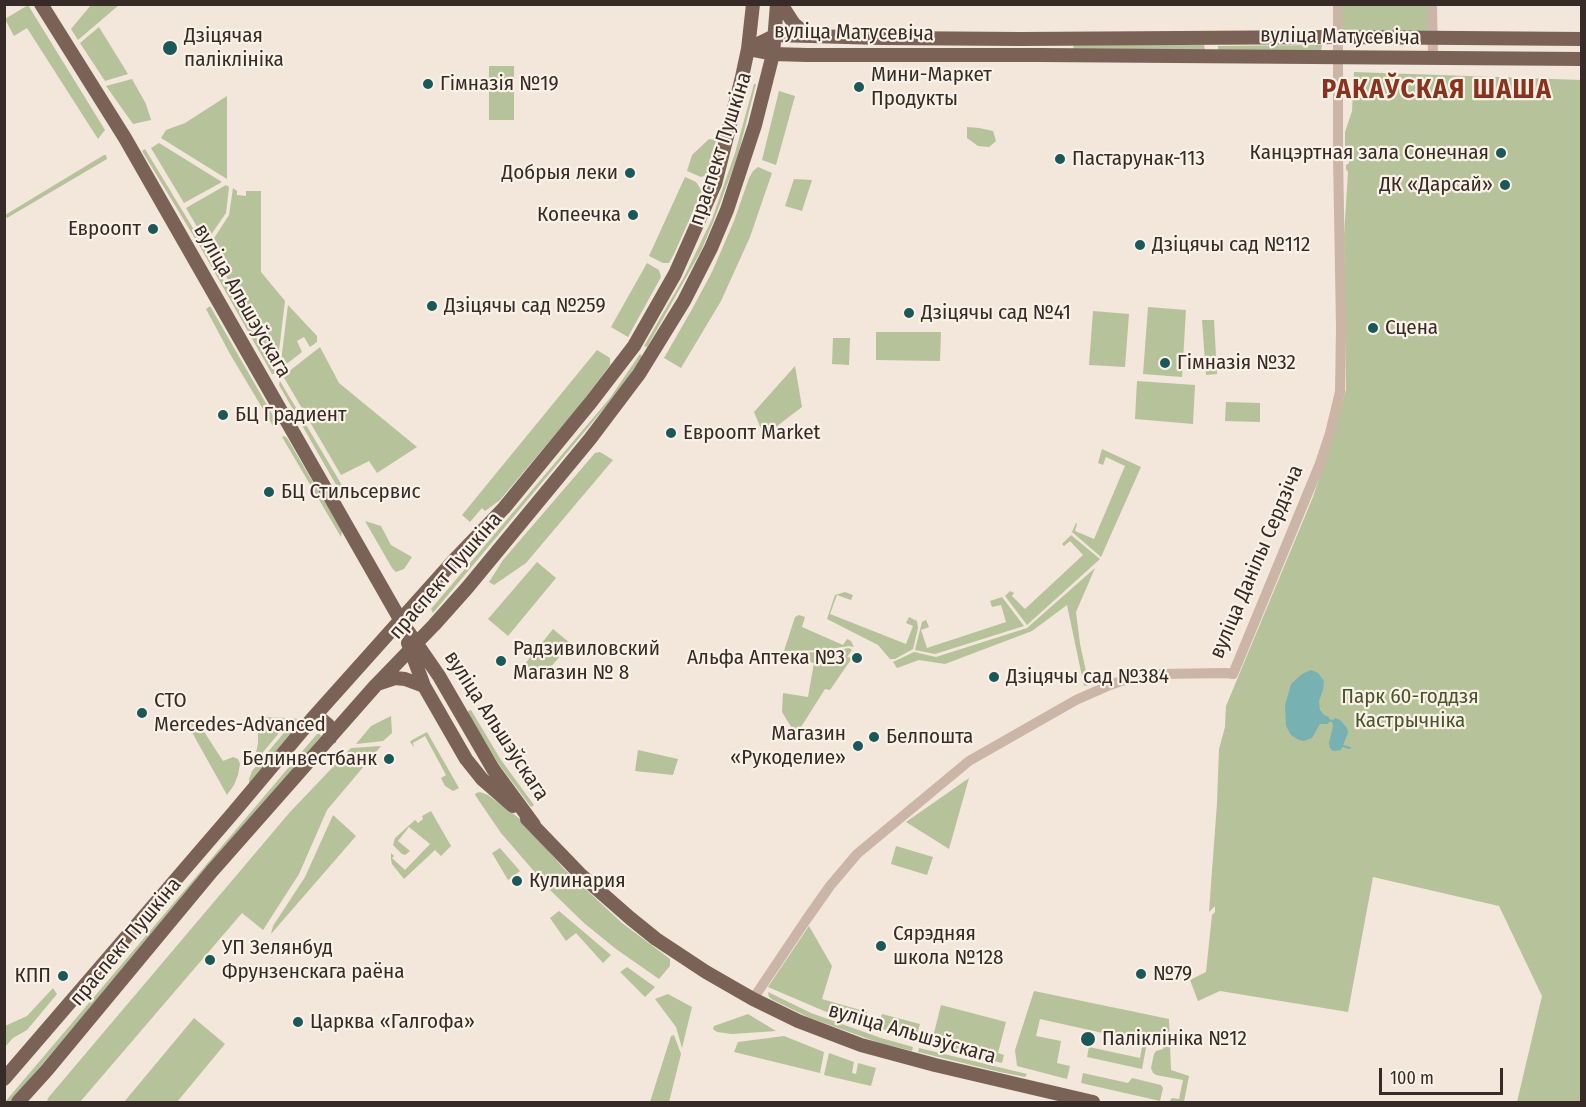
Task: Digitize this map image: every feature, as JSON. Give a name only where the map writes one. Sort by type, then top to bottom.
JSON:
[{"type":"main road","name":"вуліца Альшэўскага","points":[[41,4],[125,138],[401,621],[414,647],[424,686],[458,747],[475,771],[534,825],[581,875],[618,909],[656,939],[753,999],[798,1021],[861,1045],[1093,1102]]},
{"type":"main road","name":"праспект Пушкіна","points":[[4,1079],[312,719],[504,508],[591,402],[639,337],[675,274],[715,184],[728,139],[748,49],[753,4]]},
{"type":"main road","name":"праспект Пушкіна","points":[[18,1102],[212,871],[376,685],[467,588],[590,440],[651,356],[684,301],[727,210],[755,125],[773,54],[779,4]]},
{"type":"main road","points":[[779,4],[794,24],[809,36]]},
{"type":"main road","name":"вуліца Матусевіча","points":[[748,49],[776,35],[1021,39],[1338,37],[1581,39]]},
{"type":"main road","points":[[1211,38],[1211,57]]},
{"type":"main road","points":[[981,55],[974,50],[977,46],[1021,39]]},
{"type":"main road","points":[[1501,39],[1501,60]]},
{"type":"main road","name":"вуліца Матусевіча","points":[[748,49],[773,54],[802,55],[1581,59]]},
{"type":"main road","points":[[766,81],[784,62],[802,55]]},
{"type":"main road","name":"вуліца Альшэўскага","points":[[414,647],[439,676],[493,769],[534,825]]},
{"type":"main road","points":[[376,685],[395,678],[424,686]]},
{"type":"main road","points":[[312,719],[322,720],[328,725],[331,731],[330,738]]},
{"type":"street","name":"вуліца Данілы Сердзіча","points":[[753,999],[818,903],[856,854],[969,761],[1076,700],[1128,679],[1159,674],[1233,674],[1318,466],[1330,433],[1340,392],[1338,4]]},
{"type":"street","points":[[1432,4],[1433,59]]},
{"type":"green space","points":[[28,5],[105,130],[98,139],[27,28],[14,36],[5,19]]},
{"type":"green space","points":[[91,5],[119,5],[78,40],[71,29]]},
{"type":"green space","points":[[1342,5],[1428,5],[1428,33],[1342,30]]},
{"type":"green space","points":[[99,27],[128,74],[105,81],[80,43]]},
{"type":"green space","points":[[1074,44],[1204,45],[1205,50],[1073,49]]},
{"type":"green space","points":[[1322,45],[1321,52],[1218,51],[1218,46]]},
{"type":"green space","points":[[489,66],[514,66],[514,120],[489,120]]},
{"type":"green space","name":"Парк 60-годдзя Кастрычніка","points":[[1354,72],[1581,80],[1581,1102],[1517,1102],[1542,996],[1499,906],[1373,877],[1348,1012],[1220,991],[1198,1001],[1190,980],[1206,972],[1212,915],[1215,912],[1215,906],[1209,912],[1219,749],[1225,727],[1226,706],[1313,497],[1346,389],[1344,236],[1348,172],[1346,165],[1349,163],[1349,153],[1345,153],[1345,132],[1352,111]]},
{"type":"green space","points":[[132,79],[146,104],[151,120],[133,124],[106,86]]},
{"type":"green space","points":[[754,84],[756,84],[738,155],[701,251],[647,347],[644,346],[684,277],[712,219],[735,153]]},
{"type":"green space","points":[[779,91],[795,96],[776,165],[762,160]]},
{"type":"green space","points":[[227,96],[227,179],[161,138],[166,130],[185,123]]},
{"type":"green space","points":[[967,127],[993,131],[996,141],[989,147],[978,146],[967,138]]},
{"type":"green space","points":[[709,139],[716,140],[707,175],[701,177],[687,171],[692,155]]},
{"type":"green space","points":[[159,143],[222,182],[184,203],[151,148]]},
{"type":"green space","points":[[145,149],[277,374],[272,374],[202,250],[142,151]]},
{"type":"green space","points":[[104,155],[107,159],[7,218],[5,215]]},
{"type":"green space","points":[[758,167],[772,173],[750,237],[721,301],[681,368],[664,358],[712,272],[749,178]]},
{"type":"green space","points":[[685,177],[696,182],[702,191],[674,254],[669,263],[663,263],[649,256]]},
{"type":"green space","points":[[794,179],[812,180],[802,211],[785,206]]},
{"type":"green space","points":[[226,185],[229,187],[226,213],[206,242],[186,208]]},
{"type":"green space","points":[[233,188],[237,191],[237,195],[246,196],[246,191],[261,191],[261,272],[285,301],[277,367],[209,246],[229,215]]},
{"type":"green space","points":[[647,263],[659,270],[661,277],[628,337],[611,327]]},
{"type":"green space","points":[[288,305],[317,336],[317,342],[310,347],[304,337],[297,341],[302,352],[280,369]]},
{"type":"green space","points":[[210,306],[275,419],[273,426],[206,309]]},
{"type":"green space","points":[[1148,307],[1186,310],[1182,377],[1143,374]]},
{"type":"green space","points":[[1093,311],[1129,314],[1125,367],[1089,365]]},
{"type":"green space","points":[[1202,320],[1214,320],[1217,374],[1206,375]]},
{"type":"green space","points":[[876,332],[941,332],[940,361],[876,360]]},
{"type":"green space","points":[[833,338],[850,338],[849,365],[832,364]]},
{"type":"green space","points":[[320,347],[339,383],[417,447],[377,473],[369,461],[341,475],[283,376]]},
{"type":"green space","points":[[597,350],[610,358],[610,365],[580,405],[500,500],[485,511],[482,508],[470,522],[462,515]]},
{"type":"green space","points":[[640,354],[642,356],[611,400],[433,613],[431,609],[610,398]]},
{"type":"green space","points":[[795,366],[802,407],[764,436],[754,412]]},
{"type":"green space","points":[[280,381],[343,487],[341,491],[279,385]]},
{"type":"green space","points":[[1137,381],[1195,385],[1193,424],[1135,419]]},
{"type":"green space","points":[[1226,402],[1260,403],[1260,422],[1225,421]]},
{"type":"green space","points":[[284,436],[340,528],[341,537],[282,437]]},
{"type":"green space","points":[[1102,449],[1141,467],[1101,557],[1072,532],[1076,523],[1075,531],[1094,539],[1125,466],[1106,457],[1103,465],[1098,463]]},
{"type":"green space","points":[[600,452],[613,460],[526,563],[494,585],[489,582],[503,560],[595,453]]},
{"type":"green space","points":[[365,521],[381,526],[391,545],[412,557],[404,569],[396,572],[392,568]]},
{"type":"green space","points":[[1071,535],[1100,559],[1027,625],[1005,596],[1010,591],[1014,593],[1012,596],[1025,609],[1083,555],[1070,541],[1064,546],[1062,544]]},
{"type":"green space","points":[[537,562],[556,578],[508,636],[488,619]]},
{"type":"green space","points":[[1095,568],[1076,612],[1089,685],[1084,686],[1067,605],[1032,631],[945,664],[919,660],[897,668],[893,662],[914,652],[936,657],[1027,628]]},
{"type":"green space","points":[[845,592],[853,595],[851,600],[837,595],[830,614],[906,644],[913,626],[906,623],[909,617],[917,621],[918,628],[913,649],[895,659],[890,659],[878,645],[827,619],[835,595]]},
{"type":"green space","points":[[1002,597],[1024,626],[935,654],[915,650],[922,622],[926,620],[929,627],[921,630],[927,648],[1006,622],[1001,605],[992,607],[990,601]]},
{"type":"green space","points":[[799,615],[805,617],[802,627],[843,645],[847,639],[854,647],[784,651],[795,617]]},
{"type":"green space","points":[[553,629],[571,644],[540,679],[520,670]]},
{"type":"green space","points":[[849,648],[852,650],[847,657],[852,658],[830,690],[825,689],[796,735],[782,712],[783,693],[808,697],[814,663],[784,656],[784,653],[824,652]]},
{"type":"green space","points":[[471,710],[501,760],[534,805],[531,807],[498,763],[469,715],[468,711]]},
{"type":"green space","points":[[391,716],[392,733],[383,741],[356,744],[371,726]]},
{"type":"green space","points":[[258,717],[288,718],[284,727],[254,763],[258,743]]},
{"type":"green space","points":[[293,718],[304,721],[249,784],[252,771],[288,728]]},
{"type":"green space","points":[[190,722],[201,727],[223,761],[233,757],[238,759],[240,764],[238,775],[227,795],[189,727]]},
{"type":"green space","points":[[427,732],[459,788],[453,791],[445,786],[441,778],[446,775],[425,736],[413,743],[414,747],[410,742]]},
{"type":"green space","points":[[317,734],[321,736],[282,783],[10,1102],[5,1102]]},
{"type":"green space","points":[[381,746],[327,810],[299,874],[263,930],[242,913],[80,1102],[47,1102],[48,1098],[290,812],[351,748]]},
{"type":"green space","points":[[638,750],[678,759],[673,775],[635,771]]},
{"type":"green space","points":[[969,778],[949,849],[906,822]]},
{"type":"green space","points":[[480,792],[488,795],[523,821],[564,869],[622,923],[670,959],[670,966],[659,979],[584,923],[551,891],[501,833],[475,795]]},
{"type":"green space","points":[[431,811],[451,846],[441,856],[435,850],[404,879],[392,864],[391,853],[394,856],[392,858],[405,870],[430,844],[409,827],[398,841],[410,851],[405,855],[393,845],[395,838],[415,820],[418,823],[423,819],[422,816]]},
{"type":"green space","points":[[333,815],[356,836],[271,934],[273,926],[305,877]]},
{"type":"green space","points":[[896,846],[933,857],[927,875],[891,864]]},
{"type":"green space","points":[[500,848],[520,871],[508,880],[492,853]]},
{"type":"green space","points":[[559,911],[611,955],[603,963],[576,933],[566,941],[550,918]]},
{"type":"green space","points":[[809,926],[832,966],[822,999],[867,1012],[864,1024],[824,1011],[768,987]]},
{"type":"green space","points":[[627,967],[655,987],[645,997],[620,972]]},
{"type":"green space","points":[[53,988],[57,994],[27,1030],[13,1038],[5,1047],[5,1026],[27,1016]]},
{"type":"green space","points":[[1034,991],[1169,1019],[1171,1070],[1189,1076],[1184,1102],[1169,1102],[1172,1098],[1179,1099],[1183,1080],[1156,1075],[1151,1068],[1154,1054],[1163,1049],[1166,1035],[1149,1032],[1142,1069],[1087,1057],[1089,1047],[1140,1058],[1143,1042],[1040,1019],[1036,1036],[1061,1041],[1057,1063],[1070,1066],[1067,1079],[1017,1066],[1015,1050]]},
{"type":"green space","points":[[768,992],[811,1013],[913,1047],[912,1051],[880,1043],[810,1018],[773,1000],[769,997]]},
{"type":"green space","points":[[668,994],[692,1007],[682,1048],[676,1027],[655,999]]},
{"type":"green space","points":[[941,1005],[1006,1022],[998,1053],[1004,1055],[1002,1063],[923,1043],[925,1035],[933,1037]]},
{"type":"green space","points":[[748,1014],[776,1031],[732,1034],[717,1032],[713,1029],[714,1026]]},
{"type":"green space","points":[[882,1014],[920,1024],[916,1038],[878,1028]]},
{"type":"green space","points":[[194,1018],[225,1044],[177,1102],[124,1102]]},
{"type":"green space","points":[[674,1035],[681,1054],[669,1102],[650,1102],[671,1036]]},
{"type":"green space","points":[[784,1036],[824,1052],[820,1073],[734,1052],[738,1042]]},
{"type":"green space","points":[[919,1048],[1027,1074],[1025,1077],[1000,1072],[918,1052]]},
{"type":"green space","points":[[829,1053],[854,1062],[852,1073],[856,1074],[858,1063],[876,1068],[871,1086],[824,1075]]},
{"type":"green space","points":[[1083,1073],[1128,1083],[1132,1078],[1161,1085],[1163,1088],[1160,1101],[1081,1083]]},
{"type":"water","points":[[1311,670],[1318,673],[1324,681],[1319,701],[1320,710],[1329,719],[1340,720],[1347,728],[1348,733],[1341,750],[1333,751],[1330,748],[1332,722],[1320,724],[1312,738],[1304,741],[1291,735],[1286,726],[1285,705],[1291,684],[1302,674]]},
{"type":"waterway","points":[[1343,746],[1350,748]]},
{"type":"place","name":"Дзіцячая паліклініка","points":[[170,48]]},
{"type":"place","name":"Гімназія №19","points":[[428,84]]},
{"type":"place","name":"Мини-Маркет Продукты","points":[[859,87]]},
{"type":"place","name":"Канцэртная зала Сонечная","points":[[1501,153]]},
{"type":"place","name":"Пастарунак-113","points":[[1060,159]]},
{"type":"place","name":"Добрыя леки","points":[[630,173]]},
{"type":"place","name":"ДК «Дарсай»","points":[[1505,185]]},
{"type":"place","name":"Копеечка","points":[[633,215]]},
{"type":"place","name":"Евроопт","points":[[153,229]]},
{"type":"place","name":"Дзіцячы сад №112","points":[[1140,245]]},
{"type":"place","name":"Дзіцячы сад №259","points":[[432,306]]},
{"type":"place","name":"Дзіцячы сад №41","points":[[909,313]]},
{"type":"place","name":"Сцена","points":[[1373,328]]},
{"type":"place","name":"Гімназія №32","points":[[1165,363]]},
{"type":"place","name":"БЦ Градиент","points":[[223,415]]},
{"type":"place","name":"Евроопт Market","points":[[671,433]]},
{"type":"place","name":"БЦ Стильсервис","points":[[269,492]]},
{"type":"place","name":"Альфа Аптека №3","points":[[857,658]]},
{"type":"place","name":"Радзивиловский Магазин № 8","points":[[501,661]]},
{"type":"place","name":"Дзіцячы сад №384","points":[[994,677]]},
{"type":"place","name":"СТО Mercedes-Advanced","points":[[142,713]]},
{"type":"place","name":"Белпошта","points":[[874,737]]},
{"type":"place","name":"Магазин «Рукоделие»","points":[[858,746]]},
{"type":"place","name":"Белинвестбанк","points":[[389,759]]},
{"type":"place","name":"Кулинария","points":[[517,881]]},
{"type":"place","name":"Сярэдняя школа №128","points":[[881,946]]},
{"type":"place","name":"УП Зелянбуд Фрунзенскага раёна","points":[[210,960]]},
{"type":"place","name":"№79","points":[[1141,974]]},
{"type":"place","name":"КПП","points":[[63,976]]},
{"type":"place","name":"Царква «Галгофа»","points":[[298,1022]]},
{"type":"place","name":"Паліклініка №12","points":[[1088,1039]]},
{"type":"district","name":"РАКАЎСКАЯ ШАША","points":[[1437,90]]}]
